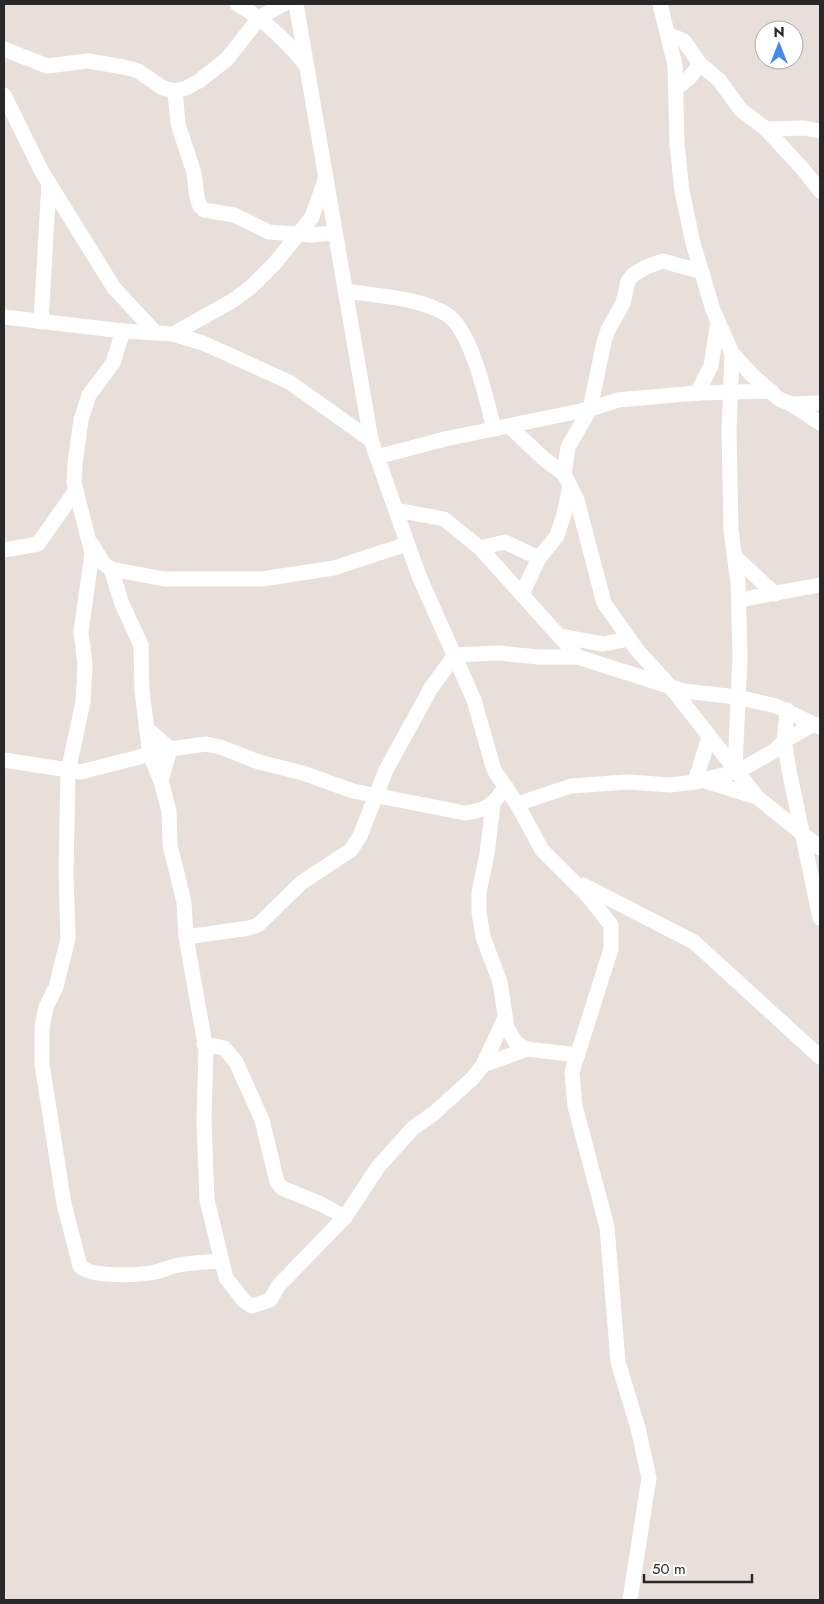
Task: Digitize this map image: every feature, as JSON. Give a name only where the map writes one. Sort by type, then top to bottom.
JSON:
[{"type":"street","points":[[237,4],[260,18],[278,34],[307,66]]},
{"type":"street","points":[[4,49],[47,66],[88,61],[124,67],[138,71],[163,88],[175,91],[199,81],[227,59],[260,18],[284,4]]},
{"type":"street","points":[[296,4],[371,440],[419,576],[474,700],[494,770],[517,804],[542,850],[570,878],[611,925],[611,949],[572,1072],[575,1106],[606,1227],[618,1362],[638,1428],[649,1478],[630,1600]]},
{"type":"street","points":[[661,4],[676,81],[676,144],[682,191],[702,272],[718,321],[732,353],[752,375],[771,391],[820,423]]},
{"type":"street","points":[[661,4],[700,64],[719,80],[741,110],[766,129],[820,191]]},
{"type":"street","points":[[278,34],[300,29]]},
{"type":"street","points":[[668,34],[687,44]]},
{"type":"street","points":[[676,81],[682,68],[687,44]]},
{"type":"street","points":[[676,81],[690,77],[700,64]]},
{"type":"street","points":[[175,91],[178,124],[194,173],[200,206],[210,212],[234,215],[269,232],[299,234],[335,233]]},
{"type":"street","points":[[4,95],[49,183],[114,288],[154,332]]},
{"type":"street","points":[[766,129],[804,128],[820,132]]},
{"type":"street","points":[[173,334],[232,301],[250,288],[275,263],[312,216],[325,179]]},
{"type":"street","points":[[41,322],[49,183]]},
{"type":"street","points":[[522,594],[539,558],[556,536],[564,514],[568,447],[590,409],[608,330],[621,309],[628,281],[633,275],[646,267],[663,262],[702,272]]},
{"type":"street","points":[[345,291],[422,304],[447,314],[458,324],[501,428],[543,458],[567,480],[577,500],[604,603],[633,644],[670,686],[709,738],[737,769],[757,797],[820,848]]},
{"type":"street","points":[[4,317],[123,331],[173,334],[203,343],[288,382],[371,440]]},
{"type":"street","points":[[697,393],[711,366],[718,321]]},
{"type":"street","points":[[123,331],[113,364],[89,395],[81,420],[75,464],[76,490],[88,536],[140,645],[142,691],[150,755],[161,781],[169,811],[170,845],[184,902],[186,938],[207,1066],[204,1119],[207,1200],[226,1278],[244,1301],[252,1306],[258,1306],[270,1300],[279,1285],[345,1216],[378,1167],[413,1128],[433,1114],[473,1078],[483,1065],[505,1018]]},
{"type":"street","points":[[732,353],[729,430],[731,530],[739,600],[740,657],[737,696],[737,769]]},
{"type":"street","points":[[377,457],[590,409],[618,400],[697,393],[771,391]]},
{"type":"street","points":[[791,404],[820,403]]},
{"type":"street","points":[[4,550],[38,544],[76,490]]},
{"type":"street","points":[[396,510],[444,520],[480,548],[578,656]]},
{"type":"street","points":[[62,512],[88,536]]},
{"type":"street","points":[[556,536],[584,532]]},
{"type":"street","points":[[480,548],[505,542],[539,558]]},
{"type":"street","points":[[102,566],[164,579],[262,579],[334,568],[407,544]]},
{"type":"street","points":[[734,556],[775,594]]},
{"type":"street","points":[[102,566],[81,632],[85,665],[83,702],[68,772],[66,872],[68,939],[56,987],[43,1018],[42,1064],[64,1204],[80,1266],[83,1269],[122,1275],[157,1272],[178,1265],[222,1261]]},
{"type":"street","points":[[739,600],[820,585]]},
{"type":"street","points":[[559,636],[604,644],[633,644]]},
{"type":"street","points":[[624,670],[633,644]]},
{"type":"street","points":[[454,655],[499,654],[538,658],[578,656],[684,691],[737,696],[787,710],[817,725]]},
{"type":"street","points":[[186,938],[258,925],[301,883],[351,850],[360,836],[386,770],[431,688],[454,655]]},
{"type":"street","points":[[787,710],[784,740],[801,832],[820,918]]},
{"type":"street","points":[[517,804],[570,786],[594,783],[670,785],[699,781],[737,769],[774,751],[784,740],[817,725]]},
{"type":"street","points":[[146,728],[170,749]]},
{"type":"street","points":[[699,781],[709,738]]},
{"type":"street","points":[[4,760],[68,772],[81,772],[170,749],[206,744],[220,747],[259,762],[304,773],[353,792],[376,795],[434,809],[465,813],[481,811],[493,804],[506,787]]},
{"type":"street","points":[[161,781],[170,749]]},
{"type":"street","points":[[699,781],[757,797]]},
{"type":"street","points":[[493,804],[487,854],[479,892],[482,938],[500,982],[507,1028],[516,1043],[527,1050]]},
{"type":"street","points":[[570,878],[646,919],[694,942],[820,1057]]},
{"type":"street","points":[[204,1044],[224,1048],[236,1062],[262,1120],[277,1182],[282,1188],[345,1216]]},
{"type":"street","points":[[483,1065],[527,1050],[578,1055]]}]
